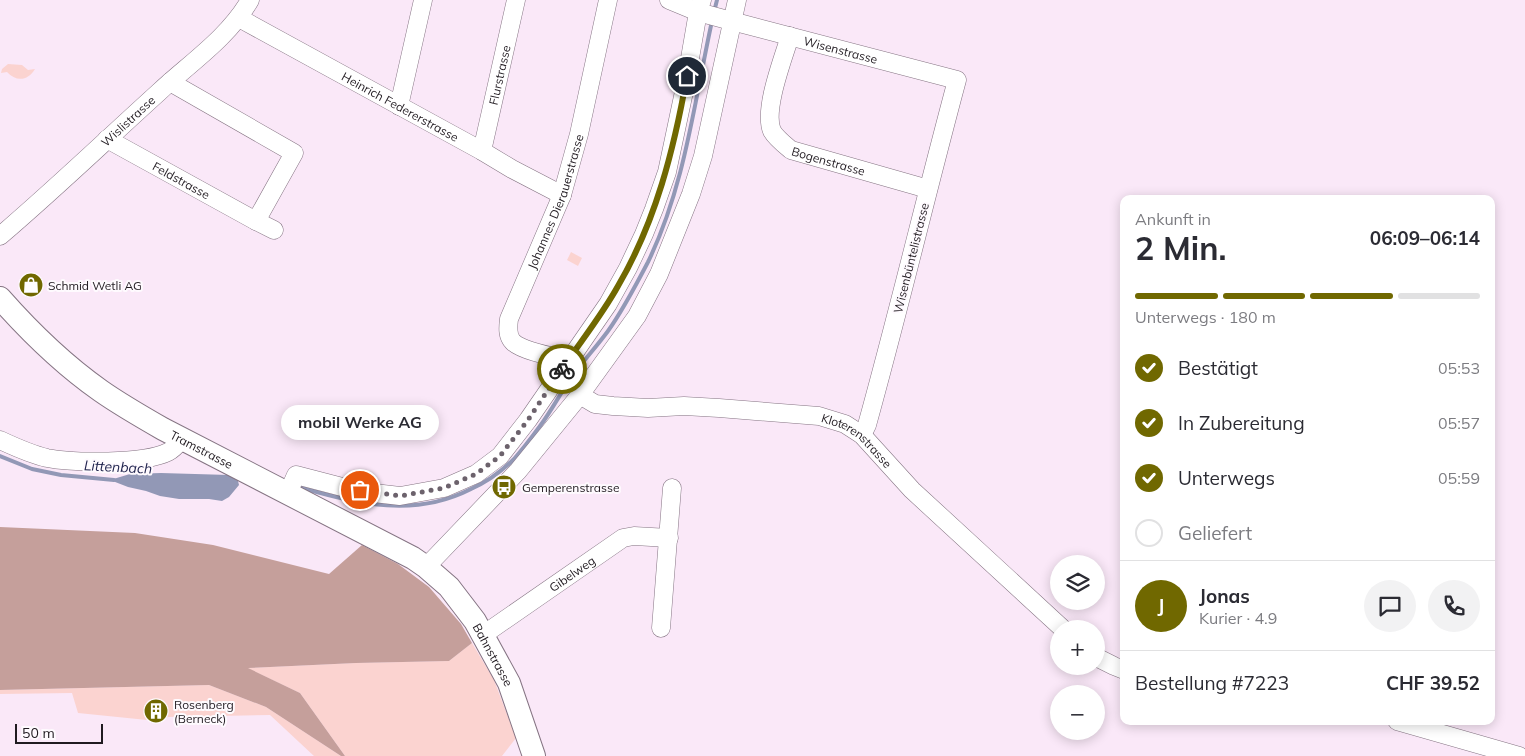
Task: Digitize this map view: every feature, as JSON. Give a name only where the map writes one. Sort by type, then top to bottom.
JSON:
[{"type":"main road","name":"Tramstrasse","points":[[0,298],[42,342],[83,377],[123,405],[182,439],[413,558],[426,567]]},
{"type":"main road","name":"Bahnstrasse","points":[[426,567],[449,587],[483,635],[509,683],[534,756]]},
{"type":"street","name":"Wislistrasse","points":[[0,236],[205,52],[239,18],[250,0]]},
{"type":"street","points":[[399,106],[423,0]]},
{"type":"street","name":"Flurstrasse","points":[[482,151],[516,0]]},
{"type":"street","name":"Johannes Dierauerstrasse","points":[[568,360],[521,347],[513,342],[508,334],[508,326],[509,319],[562,195],[585,111],[608,0]]},
{"type":"street","name":"Wisenstrasse","points":[[669,0],[702,9],[728,20],[957,80]]},
{"type":"street","points":[[426,567],[518,471],[583,397],[637,316],[659,274],[691,194],[703,156],[728,20],[737,0]]},
{"type":"street","points":[[288,493],[296,475],[346,488],[400,496],[444,488],[476,474],[500,456],[528,420],[618,286],[644,234],[667,172],[702,9]]},
{"type":"street","name":"Heinrich Federerstrasse","points":[[239,18],[562,195]]},
{"type":"street","name":"Bogenstrasse","points":[[790,36],[771,101],[770,113],[773,132],[791,150],[928,189]]},
{"type":"street","name":"Wisenbüntelistrasse","points":[[862,435],[867,425],[894,330],[957,80]]},
{"type":"street","points":[[170,82],[298,155],[256,222]]},
{"type":"street","name":"Feldstrasse","points":[[107,139],[256,222],[274,230]]},
{"type":"street","name":"Kloterenstrasse","points":[[583,397],[595,404],[613,406],[648,408],[684,406],[819,416],[845,424],[862,435],[912,490],[1053,620]]},
{"type":"street","points":[[0,440],[32,454],[48,458],[75,461],[104,461],[160,455],[170,452],[182,439]]},
{"type":"street","points":[[661,628],[672,488]]},
{"type":"street","name":"Gibelweg","points":[[483,635],[623,538],[634,536],[669,538]]},
{"type":"street","points":[[1105,662],[1120,668]]},
{"type":"street","points":[[1411,725],[1519,756]]},
{"type":"shaded area","points":[[8,64],[22,65],[28,70],[35,69],[29,76],[18,79],[7,72],[1,73],[2,69]]},
{"type":"shaded area","points":[[571,252],[582,258],[578,266],[567,260]]},
{"type":"shaded area","points":[[0,527],[135,533],[213,545],[329,574],[362,545],[398,564],[429,587],[461,624],[472,643],[449,661],[248,668],[300,693],[345,756],[341,756],[266,707],[209,685],[0,690]]},
{"type":"shaded area","points":[[472,643],[494,680],[516,738],[502,756],[345,756],[300,693],[247,668],[449,661]]},
{"type":"shaded area","points":[[209,685],[266,707],[341,756],[314,756],[270,715],[168,717],[157,721],[78,713],[72,693],[0,694],[0,690]]},
{"type":"water","points":[[130,474],[229,475],[238,481],[239,485],[229,497],[222,501],[160,496],[110,480]]},
{"type":"waterway","name":"Littenbach","points":[[714,12],[717,0]]},
{"type":"waterway","name":"Littenbach","points":[[302,488],[366,503],[408,506],[429,503],[450,498],[483,483],[499,472],[517,455],[531,439],[573,375],[614,323],[648,262],[661,233],[680,174],[712,21]]},
{"type":"waterway","name":"Littenbach","points":[[0,456],[32,469],[61,475],[114,480]]},
{"type":"way so far","points":[[360,490],[400,496],[444,488],[476,474],[500,456],[528,420],[562,369]]},
{"type":"place","name":"Schmid Wetli AG","points":[[31,285]]},
{"type":"place","name":"Gemperenstrasse","points":[[504,487]]},
{"type":"place","name":"mobil Werke AG","points":[[360,490]]},
{"type":"place","name":"Rosenberg (Berneck)","points":[[156,711]]},
{"type":"route","points":[[562,369],[608,304],[644,234],[667,172],[687,76]]}]
